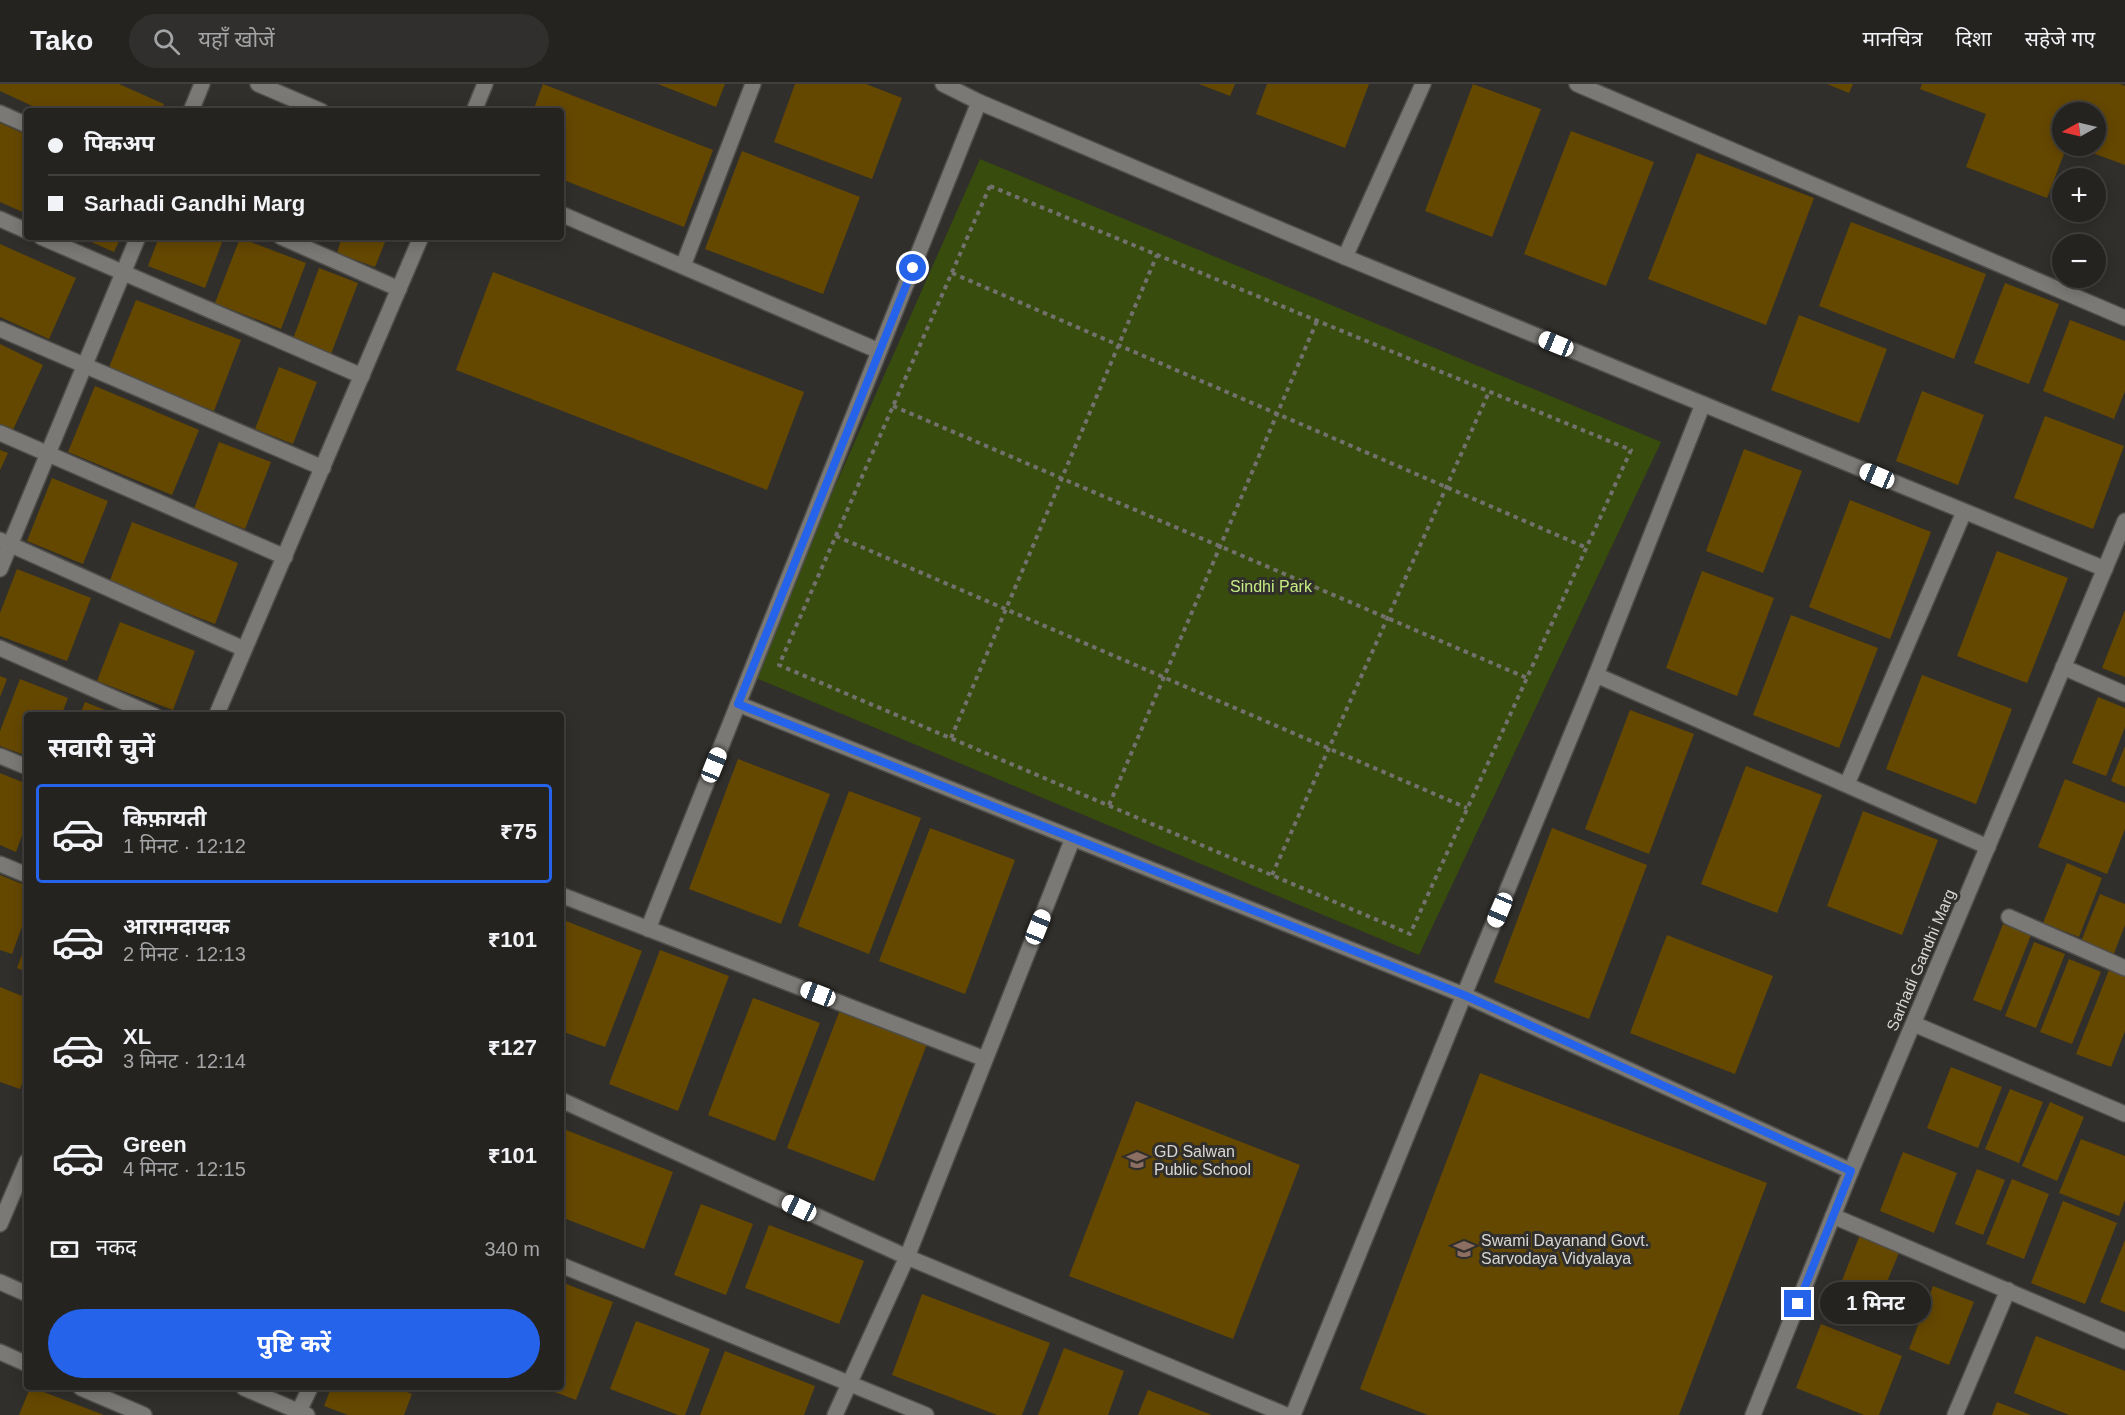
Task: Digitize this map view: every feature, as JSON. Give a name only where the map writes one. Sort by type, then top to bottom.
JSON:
[{"type":"street","points":[[192,108],[202,84]]},
{"type":"street","points":[[258,84],[314,108]]},
{"type":"street","points":[[475,108],[485,84]]},
{"type":"street","points":[[683,266],[753,84]]},
{"type":"street","points":[[943,84],[979,102],[1345,257],[2105,569]]},
{"type":"street","points":[[1345,257],[1423,84]]},
{"type":"street","points":[[1577,84],[2125,318]]},
{"type":"street","points":[[648,929],[979,102]]},
{"type":"street","points":[[0,113],[24,124]]},
{"type":"street","points":[[564,215],[879,351]]},
{"type":"street","points":[[0,219],[24,230]]},
{"type":"street","points":[[48,240],[362,376]]},
{"type":"street","points":[[0,569],[5,543],[48,454],[137,240]]},
{"type":"street","points":[[288,240],[399,289]]},
{"type":"street","points":[[218,712],[420,240]]},
{"type":"street","points":[[0,329],[323,468]]},
{"type":"street","points":[[1293,1415],[1596,675],[1703,404]]},
{"type":"street","points":[[0,433],[285,557]]},
{"type":"street","points":[[1847,784],[1964,512]]},
{"type":"street","name":"Sarhadi Gandhi Marg","points":[[1754,1415],[1851,1171],[2125,521]]},
{"type":"street","points":[[5,543],[244,649]]},
{"type":"street","points":[[0,648],[145,712]]},
{"type":"street","points":[[2063,667],[2125,694]]},
{"type":"street","points":[[1596,675],[1988,847]]},
{"type":"street","points":[[738,704],[1464,995],[1851,1171]]},
{"type":"street","points":[[0,756],[24,766]]},
{"type":"street","points":[[835,1415],[907,1257],[1073,838]]},
{"type":"street","points":[[0,864],[24,874]]},
{"type":"street","points":[[564,896],[985,1059]]},
{"type":"street","points":[[2009,917],[2125,968]]},
{"type":"street","points":[[1914,1024],[2125,1114]]},
{"type":"street","points":[[564,1101],[907,1257],[1286,1415]]},
{"type":"street","points":[[0,1224],[21,1192],[24,1176]]},
{"type":"street","points":[[1833,1216],[2125,1341]]},
{"type":"street","points":[[564,1266],[926,1415]]},
{"type":"street","points":[[0,1282],[24,1293]]},
{"type":"street","points":[[1955,1415],[2008,1290]]},
{"type":"street","points":[[0,1352],[24,1363]]},
{"type":"street","points":[[86,1390],[144,1415]]},
{"type":"street","points":[[248,1390],[301,1414],[309,1390]]},
{"type":"path","points":[[990,186],[1631,450],[1410,934],[779,665],[952,273],[990,186]]},
{"type":"path","points":[[951,738],[1157,255]]},
{"type":"path","points":[[952,273],[1587,548]]},
{"type":"path","points":[[1109,805],[1317,321]]},
{"type":"path","points":[[1272,875],[1489,392]]},
{"type":"path","points":[[893,406],[1527,678]]},
{"type":"path","points":[[836,536],[1467,808]]},
{"type":"green space","name":"Sindhi Park","points":[[980,159],[1661,442],[1419,955],[751,676]]},
{"type":"building","points":[[0,84],[119,84],[164,104],[162,108],[37,108],[0,91]]},
{"type":"building","points":[[543,84],[713,150],[684,227],[564,180],[564,108],[534,108]]},
{"type":"building","points":[[658,84],[725,84],[716,107]]},
{"type":"building","points":[[795,84],[866,84],[902,98],[872,179],[774,142]]},
{"type":"building","points":[[1199,84],[1235,84],[1230,96]]},
{"type":"building","points":[[1267,84],[1369,84],[1345,148],[1256,114]]},
{"type":"building","points":[[1473,84],[1541,109],[1492,237],[1425,211]]},
{"type":"building","points":[[1827,84],[1853,84],[1849,93]]},
{"type":"building","points":[[1922,84],[2120,84],[2125,86],[2125,165],[2101,156],[2106,156],[2106,102],[2052,102],[2052,156],[2063,156],[2059,168],[2052,168],[2052,185],[2047,198],[1966,167],[1986,114],[1920,89]]},
{"type":"building","points":[[0,123],[24,134],[24,213],[0,202]]},
{"type":"building","points":[[1571,131],[1654,162],[1606,286],[1524,254]]},
{"type":"building","points":[[742,151],[860,197],[823,294],[705,249]]},
{"type":"building","points":[[1697,153],[1814,198],[1766,325],[1648,279]]},
{"type":"building","points":[[1851,222],[1986,274],[1954,359],[1819,306]]},
{"type":"building","points":[[87,240],[120,240],[114,252]]},
{"type":"building","points":[[158,240],[223,240],[205,288],[148,266]]},
{"type":"building","points":[[239,240],[245,240],[306,263],[281,329],[215,303]]},
{"type":"building","points":[[341,240],[386,240],[375,267],[337,253]]},
{"type":"building","points":[[0,244],[76,278],[49,339],[0,317]]},
{"type":"building","points":[[319,268],[358,283],[331,354],[293,339]]},
{"type":"building","points":[[493,272],[804,392],[767,490],[456,370]]},
{"type":"building","points":[[2005,283],[2059,304],[2029,384],[1974,363]]},
{"type":"building","points":[[136,300],[241,340],[214,411],[108,370]]},
{"type":"building","points":[[1799,315],[1887,349],[1859,423],[1771,390]]},
{"type":"building","points":[[2070,320],[2125,341],[2125,391],[2114,419],[2043,391]]},
{"type":"building","points":[[0,344],[43,365],[12,432],[0,426]]},
{"type":"building","points":[[279,367],[317,382],[293,444],[255,429]]},
{"type":"building","points":[[95,386],[199,430],[172,495],[68,452]]},
{"type":"building","points":[[1922,391],[1984,415],[1958,485],[1896,461]]},
{"type":"building","points":[[2045,416],[2124,446],[2093,529],[2014,498]]},
{"type":"building","points":[[219,442],[271,462],[245,529],[194,509]]},
{"type":"building","points":[[1744,449],[1802,471],[1763,573],[1706,551]]},
{"type":"building","points":[[0,450],[8,453],[0,470]]},
{"type":"building","points":[[52,478],[108,501],[83,564],[27,541]]},
{"type":"building","points":[[1850,500],[1931,532],[1890,639],[1809,607]]},
{"type":"building","points":[[132,522],[238,563],[215,624],[109,583]]},
{"type":"building","points":[[1997,551],[2068,578],[2027,683],[1957,656]]},
{"type":"building","points":[[17,569],[91,598],[67,661],[0,636],[0,613]]},
{"type":"building","points":[[1702,571],[1774,598],[1737,696],[1666,668]]},
{"type":"building","points":[[2125,610],[2125,677],[2102,668]]},
{"type":"building","points":[[1791,615],[1878,648],[1839,748],[1753,715]]},
{"type":"building","points":[[120,622],[195,651],[173,710],[97,681]]},
{"type":"building","points":[[1922,675],[2012,709],[1976,804],[1886,769]]},
{"type":"building","points":[[0,676],[7,679],[0,697]]},
{"type":"building","points":[[20,679],[68,698],[63,712],[24,712],[24,755],[0,746],[0,731]]},
{"type":"building","points":[[2098,697],[2125,708],[2125,727],[2106,776],[2072,763]]},
{"type":"building","points":[[85,702],[110,712],[81,712]]},
{"type":"building","points":[[1630,710],[1694,734],[1649,854],[1585,829]]},
{"type":"building","points":[[2125,746],[2125,787],[2111,781]]},
{"type":"building","points":[[738,759],[830,794],[781,924],[689,889]]},
{"type":"building","points":[[1746,766],[1822,795],[1777,913],[1701,884]]},
{"type":"building","points":[[0,773],[24,783],[24,830],[16,852],[0,845]]},
{"type":"building","points":[[2065,779],[2125,803],[2125,829],[2107,874],[2038,847]]},
{"type":"building","points":[[849,791],[921,818],[869,954],[798,926]]},
{"type":"building","points":[[1863,811],[1938,840],[1902,935],[1827,906]]},
{"type":"building","points":[[930,828],[1015,860],[965,994],[879,961]]},
{"type":"building","points":[[1552,828],[1647,865],[1589,1019],[1494,982]]},
{"type":"building","points":[[2067,863],[2102,878],[2079,937],[2043,923]]},
{"type":"building","points":[[0,875],[24,885],[24,921],[12,954],[0,950]]},
{"type":"building","points":[[2100,894],[2125,904],[2125,925],[2113,956],[2080,944]]},
{"type":"building","points":[[564,920],[642,951],[605,1047],[564,1032]]},
{"type":"building","points":[[2003,924],[2031,935],[2001,1011],[1973,1000]]},
{"type":"building","points":[[1667,935],[1773,976],[1735,1074],[1630,1033]]},
{"type":"building","points":[[2034,942],[2065,954],[2036,1028],[2005,1016]]},
{"type":"building","points":[[24,949],[24,971],[17,968]]},
{"type":"building","points":[[660,950],[729,976],[678,1111],[609,1084]]},
{"type":"building","points":[[2069,959],[2101,972],[2072,1044],[2040,1032]]},
{"type":"building","points":[[2109,970],[2125,976],[2125,1031],[2111,1067],[2076,1054]]},
{"type":"building","points":[[0,987],[24,997],[24,1078],[20,1089],[0,1082]]},
{"type":"building","points":[[753,998],[820,1023],[775,1141],[708,1115]]},
{"type":"building","points":[[840,1010],[927,1044],[874,1181],[787,1148]]},
{"type":"building","points":[[1951,1067],[2002,1087],[1978,1148],[1927,1128]]},
{"type":"building","points":[[1480,1073],[1767,1183],[1679,1415],[1428,1415],[1360,1389]]},
{"type":"building","points":[[2010,1089],[2043,1102],[2019,1163],[1985,1149]]},
{"type":"building","points":[[1136,1101],[1300,1165],[1233,1339],[1069,1276]]},
{"type":"building","points":[[2050,1102],[2084,1117],[2057,1181],[2022,1166]]},
{"type":"building","points":[[564,1129],[673,1172],[644,1249],[564,1218]]},
{"type":"building","points":[[2081,1139],[2125,1156],[2125,1200],[2119,1216],[2059,1193]]},
{"type":"building","points":[[1903,1152],[1957,1173],[1934,1233],[1880,1211]]},
{"type":"building","points":[[1977,1169],[2005,1180],[1983,1235],[1955,1224]]},
{"type":"building","points":[[2012,1179],[2049,1194],[2024,1259],[1986,1244]]},
{"type":"building","points":[[2063,1201],[2117,1223],[2085,1304],[2031,1283]]},
{"type":"building","points":[[701,1204],[753,1224],[726,1295],[674,1275]]},
{"type":"building","points":[[769,1225],[864,1261],[839,1324],[745,1288]]},
{"type":"building","points":[[1860,1235],[1900,1250],[1874,1314],[1835,1298]]},
{"type":"building","points":[[2125,1240],[2125,1312],[2100,1302]]},
{"type":"building","points":[[564,1283],[613,1302],[576,1400],[549,1390],[564,1390]]},
{"type":"building","points":[[1933,1286],[1974,1302],[1949,1365],[1909,1349]]},
{"type":"building","points":[[922,1294],[1050,1343],[1022,1415],[997,1415],[892,1375]]},
{"type":"building","points":[[636,1321],[710,1349],[685,1415],[678,1415],[610,1389]]},
{"type":"building","points":[[1821,1324],[1902,1356],[1879,1415],[1864,1415],[1796,1388]]},
{"type":"building","points":[[2036,1336],[2125,1371],[2125,1415],[2069,1415],[2014,1393]]},
{"type":"building","points":[[1064,1348],[1124,1371],[1108,1415],[1038,1415]]},
{"type":"building","points":[[725,1351],[815,1386],[804,1415],[700,1415]]},
{"type":"building","points":[[29,1390],[38,1390],[104,1415],[19,1415]]},
{"type":"building","points":[[330,1390],[401,1390],[412,1394],[404,1415],[348,1415],[324,1406]]},
{"type":"building","points":[[1148,1390],[1212,1415],[1138,1415]]},
{"type":"building","points":[[1997,1402],[2031,1415],[1992,1415]]},
{"type":"place","name":"GD Salwan Public School","points":[[1137,1160]]},
{"type":"place","name":"Swami Dayanand Govt. Sarvodaya Vidyalaya","points":[[1464,1249]]},
{"type":"route","points":[[913,268],[738,704],[1464,995],[1851,1171],[1798,1304]]}]
